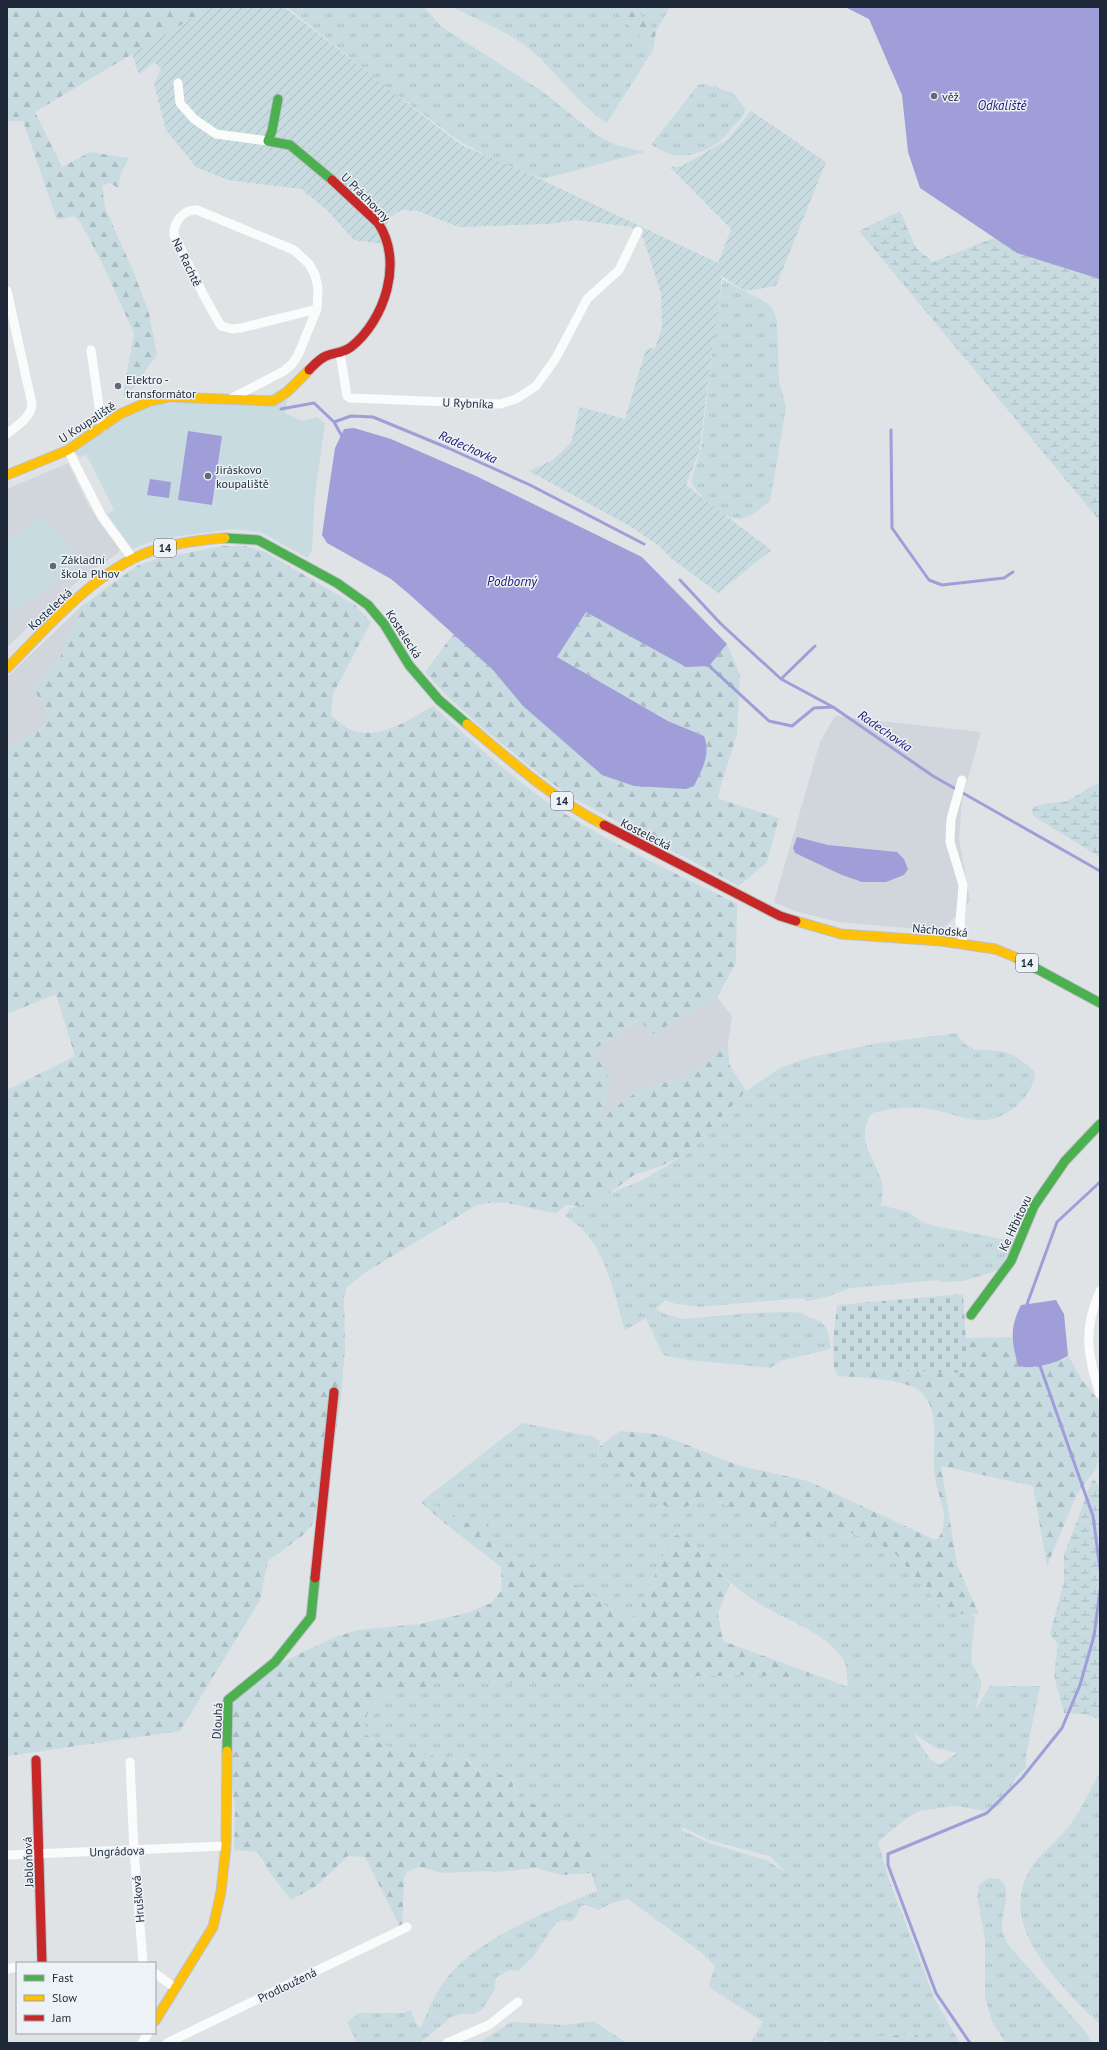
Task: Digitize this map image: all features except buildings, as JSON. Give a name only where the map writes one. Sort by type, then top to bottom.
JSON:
[{"type":"street","name":"U Práchovny","points":[[178,83],[180,103],[194,119],[216,134],[290,145],[340,187],[378,223],[382,227],[388,240],[388,285],[379,314],[370,329],[353,345],[340,353],[325,356],[284,396],[273,401],[231,399]]},
{"type":"street","points":[[268,141],[272,131],[278,99]]},
{"type":"street","name":"Na Rachtě","points":[[231,399],[284,371],[292,364],[298,355],[317,309],[318,288],[315,275],[306,260],[294,250],[197,210],[191,209],[184,212],[173,229],[176,239],[221,326],[232,329],[241,328],[317,309]]},
{"type":"street","name":"U Rybníka","points":[[340,353],[347,396],[350,398],[404,399],[493,404],[500,404],[516,399],[536,386],[556,358],[587,299],[618,270],[638,231]]},
{"type":"street","points":[[7,292],[32,404],[32,410],[28,415],[7,434]]},
{"type":"street","points":[[91,350],[102,427]]},
{"type":"street","name":"U Koupaliště","points":[[7,475],[68,450],[120,414],[150,401],[169,397],[231,399]]},
{"type":"street","points":[[68,450],[102,517],[133,559]]},
{"type":"street","name":"Kostelecká","points":[[7,668],[73,603],[133,559],[154,550],[222,537],[258,540],[337,583],[368,605],[384,624],[409,665],[427,688],[475,732],[536,783],[588,817],[768,911]]},
{"type":"street","points":[[961,782],[951,819],[950,842],[963,885],[960,922],[963,944]]},
{"type":"street","name":"Náchodská","points":[[768,911],[808,925],[842,934],[963,944],[995,949],[1017,958],[1100,1003]]},
{"type":"street","points":[[1087,996],[1100,1011]]},
{"type":"street","name":"Ke Hřbitovu","points":[[971,1315],[1011,1261],[1034,1206],[1064,1161],[1100,1124]]},
{"type":"street","points":[[1100,1290],[1088,1324],[1087,1343],[1100,1394]]},
{"type":"street","name":"Dlouhá","points":[[156,2019],[213,1927],[221,1892],[226,1846],[228,1700],[275,1662],[311,1617],[334,1392]]},
{"type":"street","name":"Jabloňová","points":[[36,1760],[40,1853],[42,1962]]},
{"type":"street","name":"Hrušková","points":[[130,1762],[134,1851],[143,1962]]},
{"type":"street","name":"Ungrádova","points":[[7,1855],[134,1851],[226,1846]]},
{"type":"street","name":"Prodloužená","points":[[167,2043],[407,1927]]},
{"type":"street","points":[[156,1974],[175,1988]]},
{"type":"street","points":[[447,2043],[488,2025],[518,2002]]},
{"type":"street","points":[[142,2043],[147,2034]]},
{"type":"shaded area","name":"Základní škola Plhov","points":[[68,463],[89,506],[120,550],[117,554],[82,577],[7,647],[7,489]]},
{"type":"shaded area","points":[[86,602],[59,659],[35,686],[34,690],[50,717],[42,728],[7,748],[7,677]]},
{"type":"shaded area","points":[[835,716],[981,732],[962,800],[959,838],[970,901],[941,931],[838,922],[795,911],[774,902],[820,742]]},
{"type":"shaded area","points":[[717,997],[732,1016],[728,1044],[691,1075],[641,1089],[600,1119],[595,1049],[642,1018],[649,1035]]},
{"type":"green space","points":[[7,7],[211,7],[35,112],[62,167],[90,152],[129,158],[121,173],[118,188],[110,183],[102,186],[105,208],[134,273],[149,313],[157,355],[127,396],[123,394],[134,333],[102,263],[80,222],[74,216],[57,220],[23,121],[7,121]]},
{"type":"green space","points":[[211,7],[284,7],[461,145],[527,173],[718,263],[731,229],[670,167],[682,166],[727,140],[751,111],[826,162],[776,286],[745,291],[722,276],[699,452],[686,485],[771,550],[718,593],[672,559],[658,545],[628,525],[529,471],[553,460],[571,443],[580,407],[625,419],[646,349],[655,348],[662,328],[661,293],[643,238],[632,227],[576,220],[547,224],[459,227],[418,211],[401,210],[392,216],[384,228],[383,244],[354,240],[326,209],[301,189],[228,180],[196,167],[166,130],[154,84],[161,69],[154,62],[139,75],[132,54]]},
{"type":"green space","points":[[287,7],[424,7],[442,27],[542,91],[598,136],[616,145],[645,152],[543,179],[493,159],[461,142],[381,83]]},
{"type":"green space","points":[[452,7],[612,7],[653,50],[607,123],[577,98],[532,51],[523,44],[504,32]]},
{"type":"green space","points":[[612,7],[633,7],[656,31],[653,50]]},
{"type":"green space","points":[[633,7],[670,7],[656,31]]},
{"type":"green space","points":[[703,84],[714,87],[715,85],[722,90],[732,92],[745,108],[740,119],[721,140],[699,153],[691,155],[674,155],[651,145],[698,85]]},
{"type":"green space","points":[[1100,172],[1100,521],[859,231],[900,211],[916,248],[933,262],[1021,227]]},
{"type":"green space","points":[[723,280],[767,303],[772,308],[777,320],[779,381],[786,408],[770,501],[753,514],[741,519],[735,519],[720,512],[705,500],[691,481],[701,448],[718,304]]},
{"type":"green space","name":"Jiráskovo koupaliště","points":[[287,400],[285,413],[303,421],[317,417],[325,423],[315,494],[312,550],[307,558],[261,532],[233,529],[158,539],[132,549],[107,514],[114,510],[86,454],[80,458],[75,452],[130,413],[151,404]]},
{"type":"green space","points":[[42,514],[80,563],[15,613],[7,602],[7,541]]},
{"type":"green space","points":[[223,546],[245,546],[265,552],[355,605],[371,622],[333,694],[331,715],[344,726],[360,732],[371,733],[382,731],[403,723],[433,706],[512,775],[562,812],[626,849],[737,904],[736,963],[717,997],[649,1036],[641,1018],[595,1049],[611,1083],[600,1118],[641,1089],[691,1075],[728,1044],[729,1064],[746,1091],[686,1154],[661,1166],[634,1175],[604,1197],[579,1206],[567,1205],[556,1213],[496,1202],[475,1206],[366,1272],[347,1287],[344,1296],[345,1347],[342,1388],[335,1438],[312,1525],[303,1535],[268,1561],[260,1600],[180,1731],[7,1756],[7,1090],[75,1056],[56,994],[7,1014],[7,748],[42,728],[50,717],[34,690],[35,686],[59,659],[84,605],[137,566],[156,559]]},
{"type":"green space","points":[[586,612],[631,635],[709,666],[727,644],[740,675],[737,734],[717,798],[779,818],[767,862],[739,886],[571,797],[542,776],[480,726],[445,694],[425,672],[454,633],[493,670],[523,706],[602,775],[704,736],[669,721],[557,657]]},
{"type":"green space","points":[[1100,782],[1100,857],[1033,816],[1032,809],[1038,805],[1067,801]]},
{"type":"green space","points":[[956,1033],[962,1041],[974,1049],[1010,1054],[1017,1057],[1033,1070],[1035,1073],[1033,1083],[1023,1099],[1003,1115],[991,1119],[968,1119],[932,1109],[918,1108],[900,1108],[872,1113],[867,1124],[865,1134],[866,1143],[881,1179],[883,1190],[881,1205],[908,1212],[924,1223],[935,1226],[1002,1239],[1018,1237],[999,1270],[964,1281],[941,1282],[939,1280],[851,1288],[826,1297],[807,1301],[802,1298],[698,1307],[673,1303],[665,1300],[656,1309],[667,1315],[684,1319],[751,1313],[803,1313],[824,1325],[829,1336],[831,1348],[780,1361],[771,1368],[688,1360],[663,1355],[646,1318],[625,1330],[605,1266],[598,1251],[589,1238],[579,1226],[565,1216],[570,1209],[641,1181],[686,1154],[746,1091],[782,1067],[811,1057],[879,1043]]},
{"type":"green space","points":[[963,1294],[968,1373],[834,1368],[833,1342],[837,1305]]},
{"type":"green space","points":[[1012,1337],[1018,1366],[1064,1360],[1068,1355],[1082,1380],[1098,1400],[1100,1422],[1100,1457],[1095,1470],[1077,1494],[1047,1566],[1033,1486],[941,1466],[957,1565],[979,1614],[957,1614],[943,1609],[892,1550],[837,1527],[831,1528],[813,1539],[760,1517],[701,1497],[688,1506],[672,1510],[652,1498],[629,1474],[617,1470],[597,1457],[599,1447],[620,1431],[655,1434],[667,1437],[740,1466],[808,1481],[933,1539],[937,1539],[942,1532],[944,1516],[935,1478],[934,1421],[928,1400],[921,1392],[905,1384],[894,1381],[838,1376],[834,1368],[967,1373],[966,1338]]},
{"type":"green space","points":[[522,1423],[594,1437],[600,1442],[597,1454],[617,1470],[629,1474],[652,1498],[688,1506],[701,1497],[760,1517],[813,1539],[831,1528],[837,1527],[892,1550],[943,1609],[957,1614],[971,1613],[975,1617],[971,1657],[972,1664],[981,1680],[981,1687],[975,1710],[990,1686],[1040,1686],[1026,1756],[1026,1768],[1017,1776],[1002,1804],[993,1809],[985,1811],[956,1806],[919,1811],[904,1820],[878,1842],[889,1880],[935,2000],[960,2043],[927,2043],[915,2034],[829,2040],[817,2043],[750,2043],[763,2022],[712,1989],[709,1985],[715,1966],[702,1953],[628,1899],[612,1903],[598,1910],[585,1905],[581,1906],[576,1917],[571,1921],[562,1920],[556,1923],[532,1958],[518,1971],[509,1970],[498,1976],[495,1981],[495,1989],[482,2010],[472,2014],[460,2014],[451,2017],[420,2043],[357,2043],[347,2022],[359,2013],[403,2013],[411,2010],[416,2024],[421,2028],[438,1990],[460,1964],[476,1951],[495,1938],[537,1916],[597,1891],[589,1866],[600,1850],[572,1827],[519,1796],[513,1786],[512,1779],[508,1775],[482,1773],[467,1759],[442,1761],[430,1755],[396,1749],[377,1743],[365,1734],[365,1721],[369,1710],[377,1699],[390,1692],[423,1690],[428,1686],[448,1678],[459,1681],[507,1683],[752,1675],[799,1678],[813,1674],[848,1687],[845,1663],[834,1648],[825,1640],[803,1626],[768,1609],[740,1591],[693,1546],[693,1539],[677,1535],[671,1538],[638,1614],[633,1617],[622,1616],[613,1612],[596,1597],[567,1580],[513,1557],[479,1535],[489,1522],[466,1523],[438,1506],[421,1502]],"holes":[[[913,1733],[936,1748],[957,1753],[939,1765],[930,1759]],[[682,1827],[709,1840],[770,1856],[785,1872],[766,1860],[712,1844],[681,1830]]]},
{"type":"green space","points":[[1093,1478],[1100,1488],[1100,1719],[1084,1714],[1064,1713],[1054,1675],[1058,1645],[1050,1634],[1064,1582],[1064,1555]]},
{"type":"green space","points":[[421,1502],[438,1506],[466,1523],[485,1518],[489,1522],[479,1535],[513,1557],[567,1580],[596,1597],[613,1612],[622,1616],[633,1617],[638,1614],[671,1538],[677,1535],[693,1539],[693,1546],[730,1583],[718,1613],[723,1641],[813,1674],[799,1678],[752,1675],[507,1683],[458,1681],[448,1678],[428,1686],[423,1690],[390,1692],[377,1699],[369,1710],[365,1721],[365,1734],[389,1746],[430,1755],[443,1761],[450,1761],[463,1757],[482,1773],[508,1775],[512,1779],[513,1787],[519,1796],[572,1827],[600,1850],[598,1860],[589,1866],[591,1873],[561,1875],[536,1868],[494,1872],[442,1873],[419,1867],[407,1872],[404,1878],[402,1931],[365,1857],[348,1856],[316,1886],[291,1900],[270,1873],[258,1852],[234,1850],[235,1807],[231,1782],[224,1761],[219,1728],[225,1705],[278,1664],[335,1637],[358,1630],[420,1624],[467,1613],[491,1603],[502,1590],[501,1567],[442,1521]]},
{"type":"green space","points":[[1100,1772],[1100,2023],[1076,2001],[1035,1950],[1023,1923],[1021,1895],[1025,1880],[1033,1865],[1072,1822]]},
{"type":"green space","points":[[989,1878],[999,1879],[1005,1888],[1006,1901],[1002,1930],[1010,1947],[1085,2031],[1093,2043],[1006,2043],[993,2024],[985,1998],[985,1938],[977,1897],[979,1885]]},
{"type":"green space","points":[[593,2021],[627,2043],[479,2043],[511,2022],[566,2025]]},
{"type":"green space","points":[[915,2034],[927,2043],[827,2043],[829,2040]]},
{"type":"water","name":"Odkaliště","points":[[845,7],[1100,7],[1100,279],[1017,253],[920,188],[908,152],[902,95],[869,19]]},
{"type":"water","name":"Podborný","points":[[354,428],[391,439],[476,476],[642,557],[727,644],[709,666],[686,667],[586,612],[557,657],[668,721],[704,736],[707,749],[705,762],[694,786],[686,789],[634,786],[602,775],[523,706],[493,670],[409,594],[391,579],[327,543],[322,535],[335,448],[344,429]]},
{"type":"water","points":[[188,431],[222,436],[212,505],[178,500]]},
{"type":"water","points":[[150,479],[171,482],[169,498],[147,495]]},
{"type":"water","points":[[797,837],[828,845],[897,852],[904,859],[908,869],[904,875],[886,882],[862,882],[842,875],[795,853],[793,848]]},
{"type":"water","points":[[1056,1300],[1064,1314],[1068,1355],[1059,1361],[1044,1365],[1029,1367],[1018,1366],[1013,1342],[1013,1328],[1021,1305]]},
{"type":"waterway","name":"Radechovka","points":[[281,409],[314,403],[334,422],[343,438]]},
{"type":"waterway","name":"Radechovka","points":[[334,422],[351,416],[373,417],[448,448],[530,485],[644,544]]},
{"type":"waterway","points":[[891,430],[892,528],[929,580],[942,585],[1004,578],[1013,572]]},
{"type":"waterway","name":"Radechovka","points":[[680,580],[721,624],[781,679],[833,707],[933,776],[1100,871]]},
{"type":"waterway","points":[[781,679],[815,646]]},
{"type":"waterway","points":[[707,664],[769,721],[792,726],[814,708],[833,707]]},
{"type":"waterway","points":[[1026,1307],[1057,1222],[1100,1182]]},
{"type":"waterway","points":[[1039,1363],[1093,1516],[1100,1569]]},
{"type":"waterway","points":[[970,2043],[936,1993],[888,1865],[888,1854],[987,1813],[1022,1778],[1062,1728],[1080,1685],[1094,1636],[1100,1590]]},
{"type":"traffic: fast","points":[[278,99],[272,131],[268,141],[290,145],[332,180]]},
{"type":"traffic: fast","points":[[225,538],[258,540],[337,583],[368,605],[384,624],[409,665],[439,700],[467,724]]},
{"type":"traffic: fast","points":[[1015,957],[1100,1003]]},
{"type":"traffic: fast","points":[[971,1315],[1011,1261],[1034,1206],[1065,1161],[1100,1124]]},
{"type":"traffic: fast","points":[[227,1751],[228,1700],[275,1662],[311,1617],[315,1578]]},
{"type":"traffic: slow","points":[[7,475],[68,450],[120,414],[150,401],[169,397],[273,401],[287,392],[309,370]]},
{"type":"traffic: slow","points":[[7,668],[86,590],[104,576],[122,565],[141,555],[172,545],[193,541],[225,538]]},
{"type":"traffic: slow","points":[[467,724],[533,779],[585,815],[604,825]]},
{"type":"traffic: slow","points":[[796,921],[841,934],[941,941],[995,949],[1015,957]]},
{"type":"traffic: slow","points":[[156,2019],[213,1927],[221,1892],[226,1846],[227,1751]]},
{"type":"traffic: jam","points":[[309,370],[323,357],[344,351],[351,347],[363,335],[373,322],[381,306],[387,289],[390,272],[390,255],[386,238],[378,223],[332,180]]},
{"type":"traffic: jam","points":[[604,825],[780,916],[796,921]]},
{"type":"traffic: jam","points":[[315,1578],[334,1392]]},
{"type":"traffic: jam","points":[[36,1760],[42,1962]]},
{"type":"place","name":"věž","points":[[934,96]]},
{"type":"place","name":"Elektro - transformátor","points":[[118,386]]},
{"type":"place","name":"Jiráskovo koupaliště","points":[[208,476]]},
{"type":"place","name":"Základní škola Plhov","points":[[53,566]]}]
